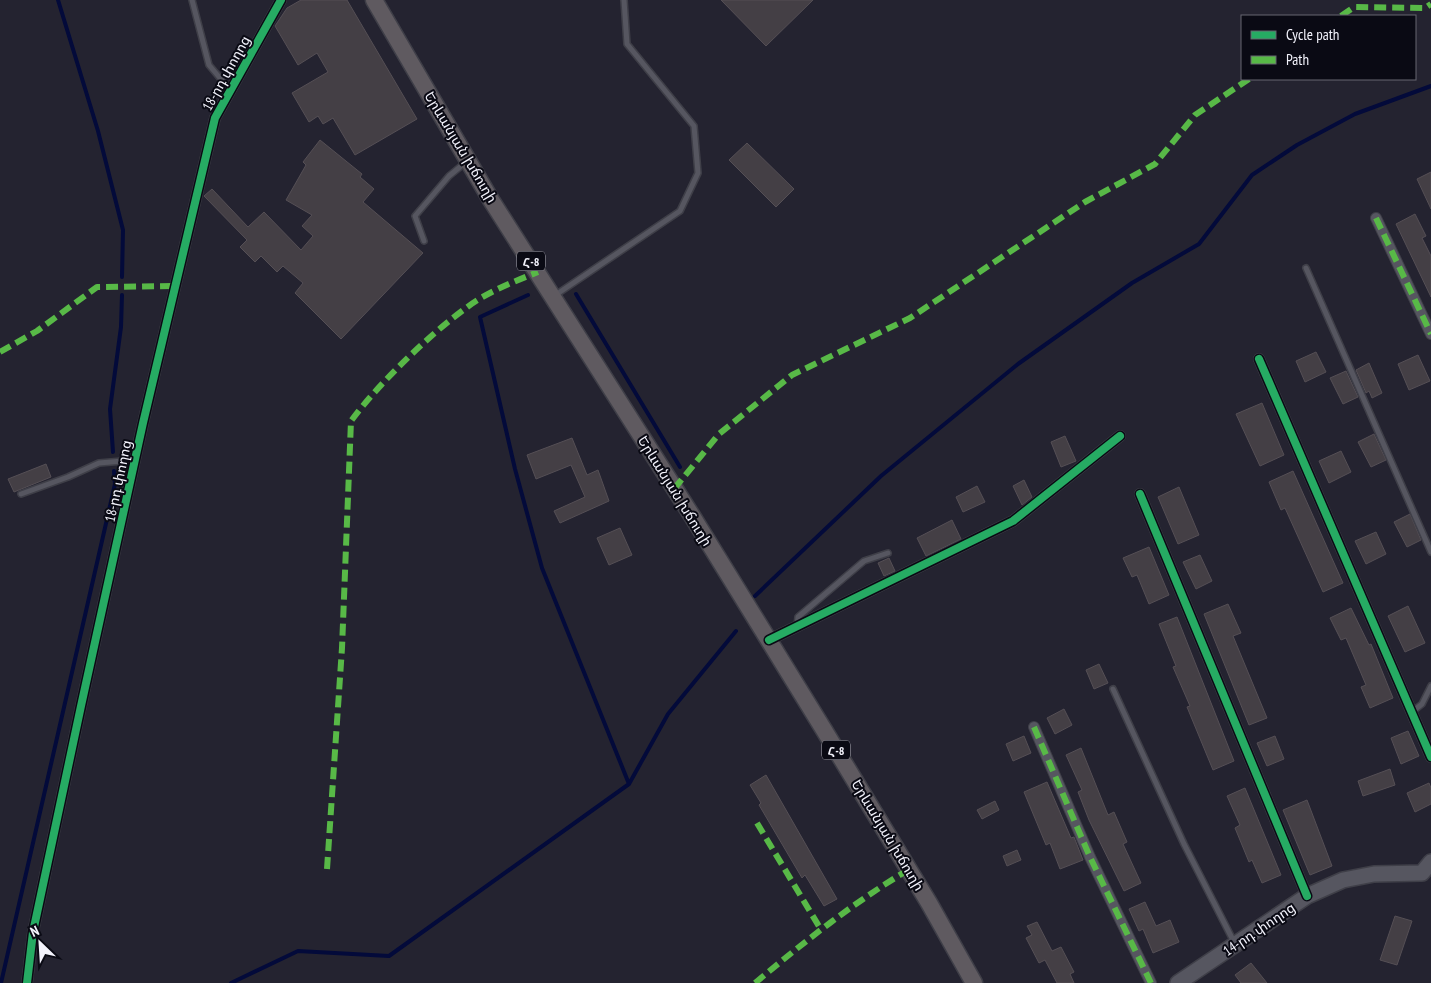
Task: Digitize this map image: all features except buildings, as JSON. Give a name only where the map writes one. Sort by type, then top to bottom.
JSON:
[{"type":"main road","name":"Երևանյան խճուղի","points":[[374,0],[468,160],[769,640],[929,903],[974,983]]},
{"type":"street","name":"18-րդ փողոց","points":[[27,983],[33,932],[135,460],[215,118],[281,0]]},
{"type":"street","points":[[1376,218],[1431,334]]},
{"type":"street","points":[[1260,359],[1431,757]]},
{"type":"street","points":[[769,640],[1013,521],[1120,436]]},
{"type":"street","points":[[1140,494],[1307,896]]},
{"type":"street","points":[[1034,727],[1090,857],[1151,983]]},
{"type":"street","name":"14-րդ փողոց","points":[[1178,983],[1307,896],[1343,880],[1374,874],[1428,870]]},
{"type":"lane","points":[[192,0],[209,65],[230,90]]},
{"type":"lane","points":[[554,296],[680,211],[698,173],[694,126],[627,44],[624,0]]},
{"type":"lane","points":[[424,241],[414,216],[449,176],[468,160]]},
{"type":"lane","points":[[1306,268],[1431,552]]},
{"type":"lane","points":[[21,494],[68,477],[99,463],[135,460]]},
{"type":"lane","points":[[797,627],[798,617],[864,562],[888,553]]},
{"type":"lane","points":[[1412,712],[1422,704],[1431,686]]},
{"type":"lane","points":[[1113,689],[1184,844],[1235,944]]},
{"type":"waterway","points":[[58,0],[98,131],[123,230],[122,277]]},
{"type":"waterway","points":[[755,596],[881,476],[1018,364],[1132,283],[1199,244],[1252,175],[1297,145],[1355,114],[1431,86]]},
{"type":"waterway","points":[[576,294],[680,467]]},
{"type":"waterway","points":[[113,452],[110,409],[121,327],[122,295]]},
{"type":"waterway","points":[[528,295],[480,317],[515,469],[542,568],[629,784]]},
{"type":"waterway","points":[[1,983],[115,484],[114,471]]},
{"type":"waterway","points":[[231,983],[298,951],[389,956],[629,784],[668,714],[736,631]]},
{"type":"marked path","points":[[1342,15],[1354,7],[1425,8],[1431,4]]},
{"type":"marked path","points":[[674,489],[719,434],[792,375],[910,318],[1085,202],[1155,164],[1195,115],[1248,80]]},
{"type":"marked path","points":[[1376,218],[1431,334]]},
{"type":"marked path","points":[[327,869],[342,648],[351,421],[389,376],[452,319],[491,292],[538,272]]},
{"type":"marked path","points":[[0,352],[37,331],[97,287],[175,286]]},
{"type":"marked path","points":[[1034,727],[1090,857],[1151,983]]},
{"type":"marked path","points":[[757,823],[820,928]]},
{"type":"marked path","points":[[755,983],[829,924],[908,870]]},
{"type":"cycle path","points":[[27,983],[33,932],[81,706],[143,423],[215,118],[281,0]]},
{"type":"cycle path","points":[[1259,359],[1431,757]]},
{"type":"cycle path","points":[[769,640],[1013,521],[1120,436]]},
{"type":"cycle path","points":[[1140,494],[1307,896]]}]
